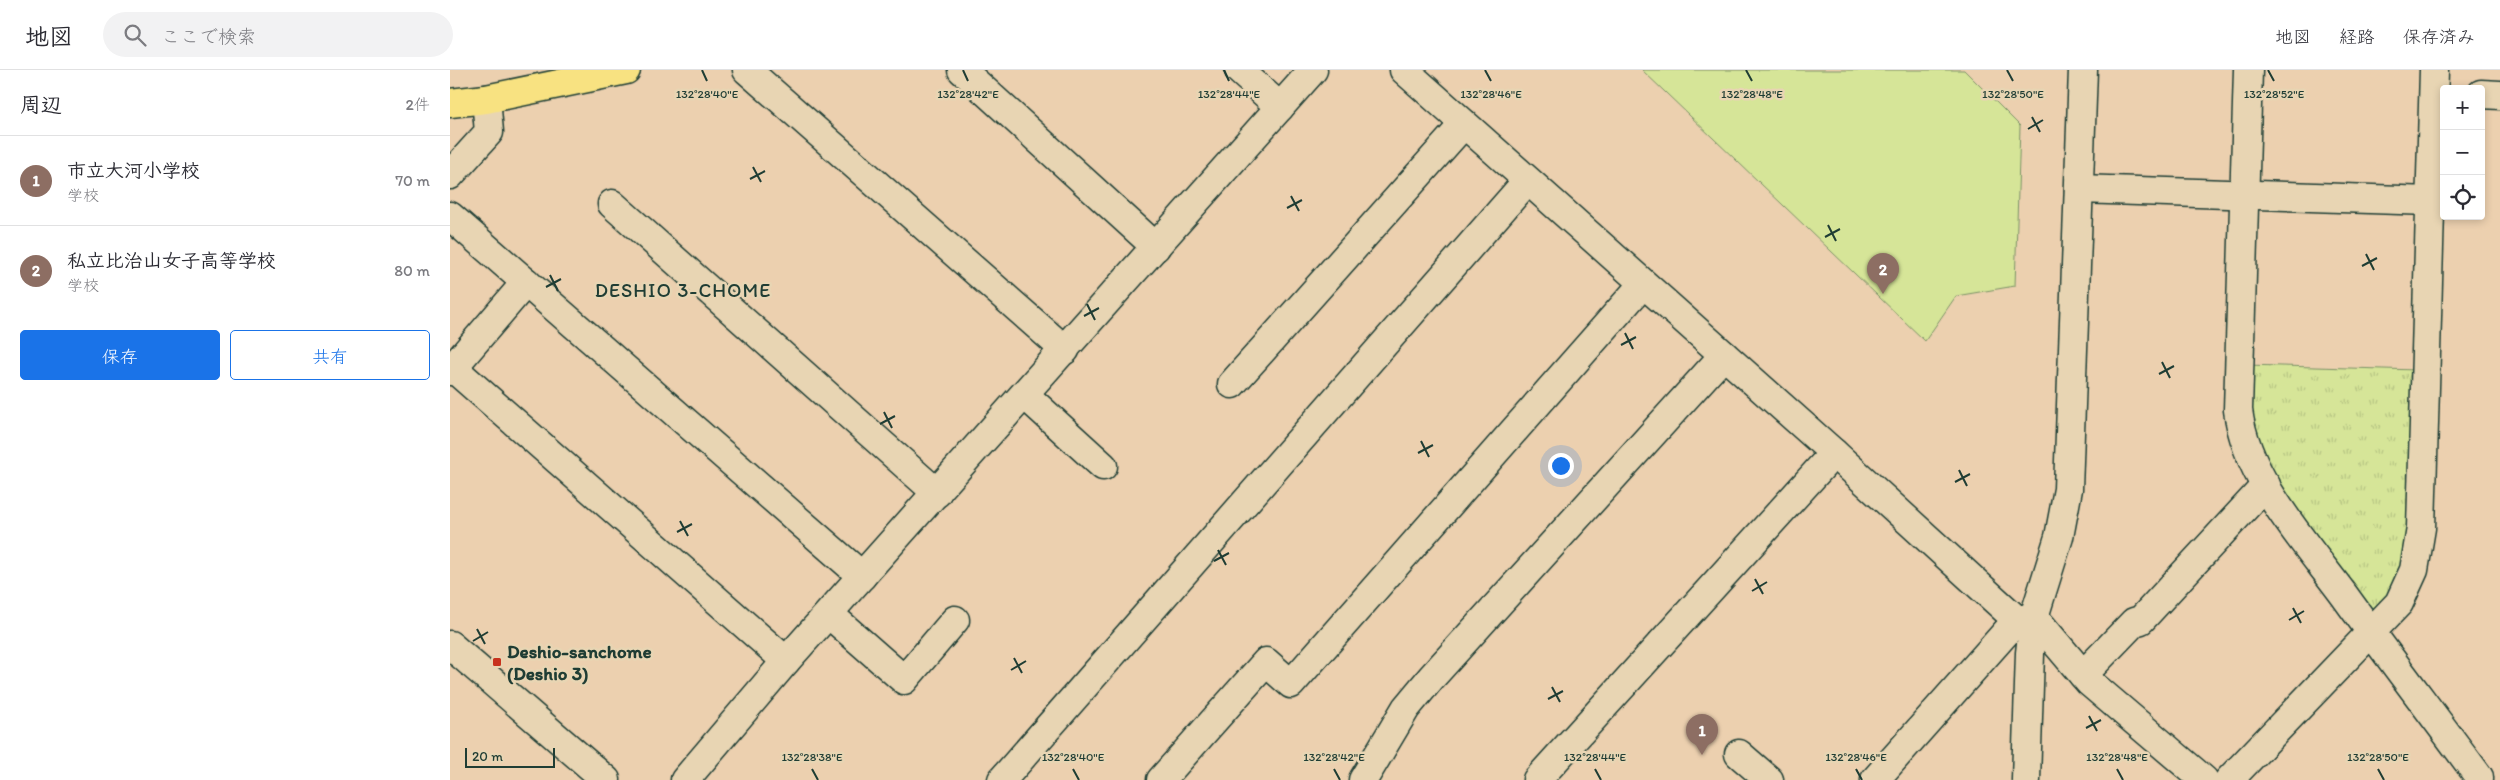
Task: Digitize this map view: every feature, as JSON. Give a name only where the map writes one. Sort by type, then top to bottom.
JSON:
[{"type":"highway","points":[[450,103],[486,98],[626,70]]},
{"type":"street","points":[[746,70],[1065,350]]},
{"type":"street","points":[[962,70],[1156,246]]},
{"type":"street","points":[[1239,70],[1280,107]]},
{"type":"street","points":[[684,780],[862,576],[1313,70]]},
{"type":"street","points":[[1404,70],[1463,125],[1834,454],[2025,618],[2083,675],[2204,780]]},
{"type":"street","points":[[1875,780],[2025,618],[2059,537],[2068,489],[2083,70]]},
{"type":"street","points":[[2248,70],[2238,410],[2240,431],[2246,449],[2266,485],[2371,632],[2486,774]]},
{"type":"street","points":[[2229,780],[2403,596],[2414,570],[2418,551],[2430,201],[2437,84]]},
{"type":"street","points":[[2485,94],[2500,95]]},
{"type":"street","points":[[450,175],[489,132],[486,98]]},
{"type":"street","points":[[1232,384],[1463,125]]},
{"type":"street","points":[[1002,780],[1527,181]]},
{"type":"street","points":[[2079,189],[2430,201]]},
{"type":"street","points":[[612,204],[937,493]]},
{"type":"street","points":[[450,216],[862,576]]},
{"type":"street","points":[[526,282],[452,370],[786,662]]},
{"type":"street","points":[[1161,780],[1266,662],[1292,684],[1643,284]]},
{"type":"street","points":[[1363,780],[1406,708],[1430,678],[1724,355]]},
{"type":"street","points":[[1025,395],[1103,466]]},
{"type":"street","points":[[1537,780],[1834,454]]},
{"type":"street","points":[[2083,675],[2134,622],[2141,620],[2266,485]]},
{"type":"street","points":[[829,614],[904,680],[955,620]]},
{"type":"street","points":[[2025,618],[2030,653],[2026,780]]},
{"type":"street","points":[[450,645],[606,780]]},
{"type":"street","points":[[1739,754],[1769,780]]},
{"type":"green space","points":[[1642,70],[1964,70],[2020,126],[2015,286],[1956,296],[1925,341]]},
{"type":"green space","points":[[2247,365],[2417,370],[2406,568],[2379,612],[2364,609],[2256,456]]},
{"type":"place","name":"私立比治山女子高等学校","points":[[1883,294]]},
{"type":"place","name":"Deshio-sanchome (Deshio 3)","points":[[497,662]]},
{"type":"place","name":"市立大河小学校","points":[[1702,755]]},
{"type":"district","name":"DESHIO 3-CHOME","points":[[683,290]]}]
